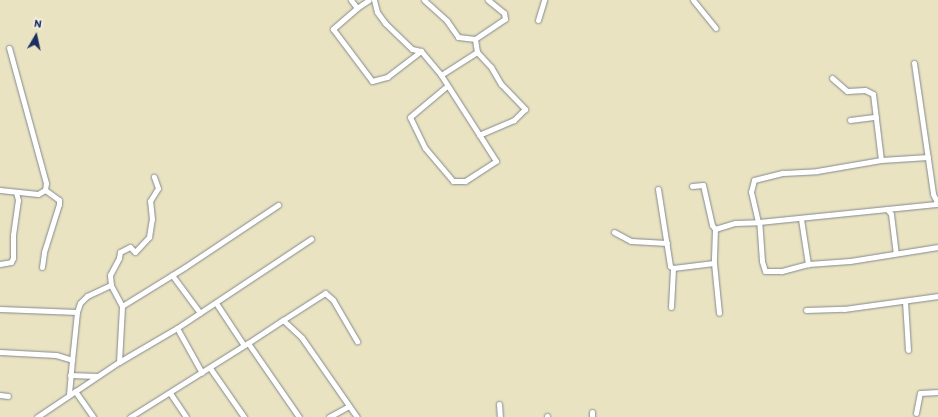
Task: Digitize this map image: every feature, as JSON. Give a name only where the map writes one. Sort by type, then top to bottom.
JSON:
[{"type":"street","points":[[351,0],[357,8]]},
{"type":"street","points":[[369,0],[357,8],[333,29],[372,81],[387,77],[421,51]]},
{"type":"street","points":[[374,0],[377,12],[385,24],[412,49],[421,51],[442,75],[447,86],[496,161],[465,181],[453,181],[425,148],[410,117],[447,86]]},
{"type":"street","points":[[424,0],[447,21],[458,37],[475,39],[505,19],[504,13],[488,0]]},
{"type":"street","points":[[538,20],[544,0]]},
{"type":"street","points":[[693,0],[716,28]]},
{"type":"street","points":[[475,39],[477,52],[491,67],[501,84],[525,109],[514,120],[479,135]]},
{"type":"street","points":[[9,48],[44,173],[45,190]]},
{"type":"street","points":[[442,75],[477,52]]},
{"type":"street","points":[[715,229],[735,223],[801,219],[937,204],[928,157],[914,63]]},
{"type":"street","points":[[832,78],[851,93],[870,91],[873,94],[881,160]]},
{"type":"street","points":[[850,120],[876,117]]},
{"type":"street","points":[[928,157],[881,160],[817,171],[783,173],[754,180],[751,192],[759,222],[762,261],[765,271],[781,271],[808,264],[938,247]]},
{"type":"street","points":[[119,362],[122,306],[110,285],[111,268],[119,258],[120,252],[130,248],[135,252],[149,237],[152,219],[150,201],[158,188],[154,177]]},
{"type":"street","points":[[692,186],[703,185],[712,225],[715,229],[714,263],[719,313]]},
{"type":"street","points":[[658,189],[667,243],[673,268],[671,307]]},
{"type":"street","points":[[0,190],[38,194],[45,190]]},
{"type":"street","points":[[42,268],[44,252],[59,204],[59,200],[45,190]]},
{"type":"street","points":[[0,264],[11,262],[13,258],[12,235],[18,200],[16,192]]},
{"type":"street","points":[[122,306],[278,205]]},
{"type":"street","points":[[887,209],[891,214],[896,253]]},
{"type":"street","points":[[801,219],[808,264]]},
{"type":"street","points":[[614,232],[630,241],[667,243]]},
{"type":"street","points":[[36,417],[119,362],[178,328],[312,239]]},
{"type":"street","points":[[673,268],[714,263]]},
{"type":"street","points":[[172,275],[200,313]]},
{"type":"street","points":[[69,394],[77,312],[80,303],[87,296],[110,285]]},
{"type":"street","points":[[130,417],[210,368],[325,293],[333,300],[357,341]]},
{"type":"street","points":[[806,310],[844,309],[938,296]]},
{"type":"street","points":[[905,301],[908,350]]},
{"type":"street","points":[[216,303],[299,417]]},
{"type":"street","points":[[0,309],[77,312]]},
{"type":"street","points":[[283,320],[302,338],[348,407],[357,417]]},
{"type":"street","points":[[178,328],[202,373]]},
{"type":"street","points":[[0,352],[51,354],[72,360]]},
{"type":"street","points":[[210,368],[244,417]]},
{"type":"street","points":[[70,375],[97,376]]},
{"type":"street","points":[[75,391],[93,417]]},
{"type":"street","points":[[916,413],[920,393],[938,392]]},
{"type":"street","points":[[170,393],[186,417]]},
{"type":"street","points":[[0,396],[8,396]]},
{"type":"street","points":[[499,404],[500,417]]},
{"type":"street","points":[[329,417],[348,407]]}]
